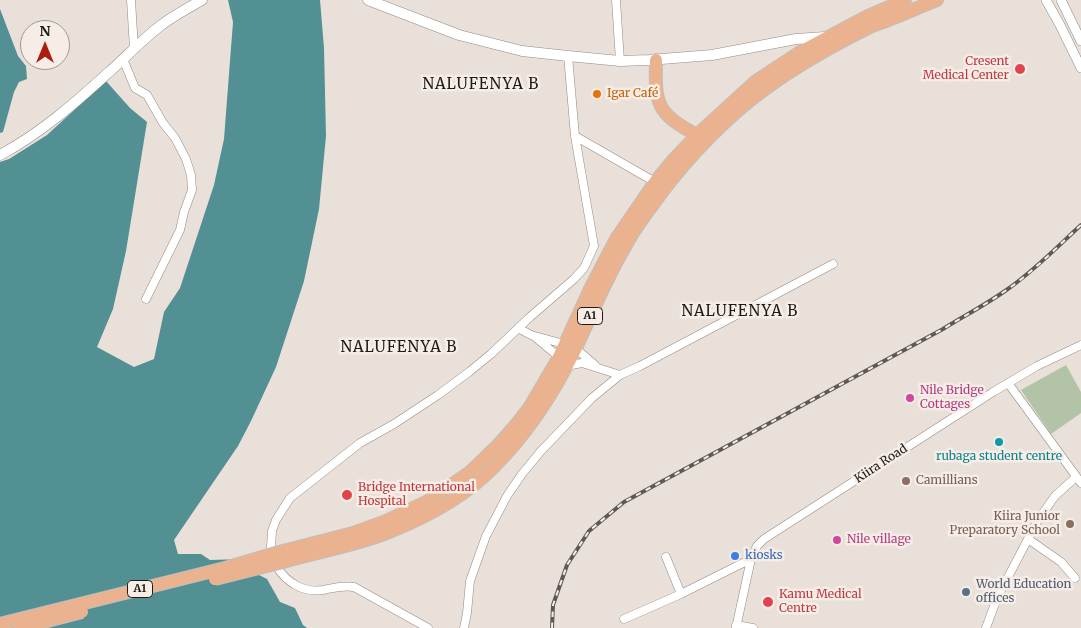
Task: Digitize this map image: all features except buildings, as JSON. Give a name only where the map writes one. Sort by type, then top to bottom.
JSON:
[{"type":"highway","name":"A1","points":[[570,346],[590,289],[616,239],[655,182],[697,135],[756,81],[800,52],[825,37],[905,0]]},
{"type":"highway","name":"A1","points":[[0,624],[225,568],[370,539],[434,511],[453,500],[494,468],[538,415],[570,346],[625,245],[664,189],[706,141],[740,109],[788,73],[829,48],[873,26],[937,0]]},
{"type":"highway","points":[[656,60],[656,94],[659,103],[668,116],[680,126],[697,135]]},
{"type":"highway","name":"A1","points":[[20,628],[278,557]]},
{"type":"main road","points":[[0,155],[48,124],[159,27],[202,0]]},
{"type":"main road","points":[[368,0],[459,35],[522,51],[568,56],[620,60],[656,60],[712,55],[796,39],[825,37]]},
{"type":"street","points":[[131,0],[134,49]]},
{"type":"street","points":[[616,0],[620,60]]},
{"type":"street","points":[[1046,0],[1081,68]]},
{"type":"street","points":[[1061,0],[1081,41]]},
{"type":"street","points":[[428,628],[354,586],[323,590],[310,590],[299,587],[282,575],[272,531],[276,520],[290,498],[360,443],[394,424],[438,395],[490,354],[584,268],[594,246],[575,136],[568,56]]},
{"type":"street","points":[[123,59],[135,88],[147,95],[163,123],[175,138],[186,159],[191,175],[192,190],[180,230],[146,299]]},
{"type":"street","points":[[575,136],[655,182]]},
{"type":"street","points":[[464,628],[470,581],[486,536],[507,496],[541,451],[592,398],[620,375],[833,264]]},
{"type":"street","points":[[518,328],[531,335],[563,361],[582,363],[620,375]]},
{"type":"street","points":[[531,335],[570,346],[600,369]]},
{"type":"street","name":"Kiira Road","points":[[736,626],[751,559],[757,546],[764,539],[992,392],[1037,366],[1081,345]]},
{"type":"street","points":[[986,628],[997,598],[1038,520],[1055,496],[1078,480],[1008,383]]},
{"type":"street","points":[[1028,539],[1061,562],[1076,578]]},
{"type":"street","points":[[666,557],[681,594]]},
{"type":"street","points":[[624,619],[681,594],[751,559]]},
{"type":"street","points":[[736,626],[753,628]]},
{"type":"green space","points":[[1066,365],[1081,392],[1081,413],[1051,434],[1021,390]]},
{"type":"water","points":[[228,0],[320,0],[324,48],[326,136],[319,209],[304,281],[276,367],[238,446],[174,540],[178,554],[201,554],[210,560],[244,559],[252,565],[259,575],[267,579],[280,602],[295,608],[303,625],[307,628],[0,628],[0,162],[9,159],[47,135],[106,81],[130,108],[147,122],[126,251],[113,309],[97,347],[134,367],[154,359],[164,312],[180,288],[214,185],[224,139],[233,22]]},
{"type":"water","points":[[0,9],[20,58],[20,70],[26,70],[27,79],[19,82],[14,92],[3,132],[0,133]]},
{"type":"railway","points":[[552,628],[553,605],[567,565],[589,531],[624,502],[982,306],[1025,276],[1081,225]]},
{"type":"place","name":"Cresent Medical Center","points":[[1020,69]]},
{"type":"place","name":"Igar Café","points":[[597,94]]},
{"type":"place","name":"Nile Bridge Cottages","points":[[910,398]]},
{"type":"place","name":"rubaga student centre","points":[[999,442]]},
{"type":"place","name":"Camillians","points":[[906,481]]},
{"type":"place","name":"Bridge International Hospital","points":[[347,495]]},
{"type":"place","name":"Kiira Junior Preparatory School","points":[[1070,524]]},
{"type":"place","name":"Nile village","points":[[837,540]]},
{"type":"place","name":"kiosks","points":[[735,556]]},
{"type":"place","name":"World Education offices","points":[[966,592]]},
{"type":"place","name":"Kamu Medical Centre","points":[[768,602]]},
{"type":"district","name":"NALUFENYA B","points":[[481,85]]},
{"type":"district","name":"NALUFENYA B","points":[[740,312]]},
{"type":"district","name":"NALUFENYA B","points":[[399,348]]}]
